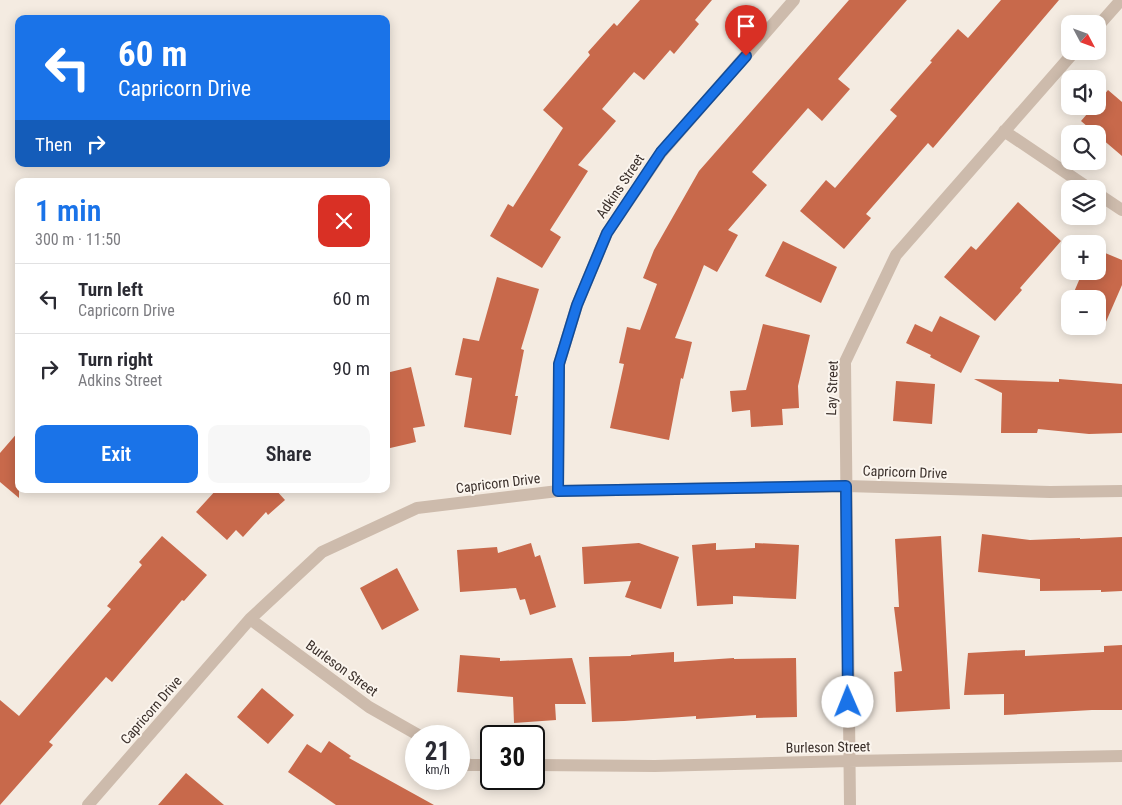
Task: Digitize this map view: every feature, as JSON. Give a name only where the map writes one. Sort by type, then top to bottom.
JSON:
[{"type":"street","name":"Adkins Street","points":[[558,491],[559,364],[577,305],[607,233],[661,152],[794,0]]},
{"type":"street","points":[[1106,17],[1121,0]]},
{"type":"street","name":"Lay Street","points":[[850,805],[848,761],[845,362],[896,255],[1067,60]]},
{"type":"street","points":[[1004,132],[1076,180]]},
{"type":"street","points":[[1106,199],[1122,210]]},
{"type":"street","name":"Capricorn Drive","points":[[88,805],[250,618],[322,552],[417,508],[558,491],[846,486],[1050,492],[1122,490]]},
{"type":"street","name":"Burleson Street","points":[[250,618],[368,707],[405,728]]},
{"type":"street","name":"Burleson Street","points":[[545,765],[656,766],[1122,756]]},
{"type":"building","points":[[640,0],[712,0],[695,20],[699,24],[674,54],[670,50],[644,80],[634,72],[602,109],[616,121],[578,165],[588,171],[550,230],[561,237],[542,268],[490,236],[508,204],[513,207],[563,128],[543,110],[590,55],[588,52],[614,23],[617,26]]},
{"type":"building","points":[[849,0],[907,0],[838,79],[850,89],[822,121],[808,108],[752,172],[767,185],[728,230],[738,235],[717,272],[704,265],[675,338],[692,342],[683,379],[681,378],[669,440],[610,428],[624,364],[619,363],[627,327],[640,330],[657,284],[643,278],[654,250],[699,171]]},
{"type":"building","points":[[1001,0],[1059,0],[933,148],[928,143],[866,214],[871,218],[844,249],[800,211],[826,180],[835,188],[897,116],[890,110],[958,29],[968,38]]},
{"type":"building","points":[[1108,90],[1122,102],[1122,156],[1106,142],[1106,125],[1086,125],[1081,121],[1086,115],[1106,115],[1106,92]]},
{"type":"building","points":[[1018,202],[1061,241],[1020,288],[1022,290],[995,321],[944,277],[971,246],[976,250]]},
{"type":"building","points":[[783,241],[837,267],[821,303],[765,276]]},
{"type":"building","points":[[1106,253],[1122,260],[1122,285],[1106,322],[1106,290],[1075,290],[1079,280],[1106,280]]},
{"type":"building","points":[[497,277],[539,289],[521,349],[524,350],[515,396],[518,396],[511,435],[464,427],[472,378],[455,375],[463,338],[479,341]]},
{"type":"building","points":[[940,316],[980,336],[961,373],[906,343],[915,324],[932,332]]},
{"type":"building","points":[[763,324],[810,335],[798,386],[799,408],[782,409],[783,425],[751,427],[750,410],[732,412],[730,391],[746,390]]},
{"type":"building","points":[[411,367],[425,426],[413,428],[416,442],[390,448],[390,372]]},
{"type":"building","points":[[974,379],[1059,382],[1059,379],[1122,384],[1122,433],[1089,434],[1038,429],[1037,433],[1001,433],[1002,393]]},
{"type":"building","points":[[896,381],[935,384],[932,424],[893,421]]},
{"type":"building","points":[[15,436],[15,493],[19,493],[19,498],[0,482],[0,453]]},
{"type":"building","points":[[213,493],[279,493],[285,500],[268,515],[266,512],[243,537],[236,530],[227,540],[196,512]]},
{"type":"building","points":[[982,534],[1030,540],[1122,537],[1122,591],[1040,591],[1040,579],[978,572]]},
{"type":"building","points":[[162,536],[207,575],[184,601],[182,600],[112,682],[106,677],[49,742],[53,745],[0,805],[0,700],[19,716],[111,609],[107,606],[142,565],[139,562]]},
{"type":"building","points":[[941,536],[950,709],[896,712],[894,672],[902,671],[894,607],[899,607],[895,539]]},
{"type":"building","points":[[531,543],[535,557],[540,555],[556,607],[530,615],[525,599],[520,600],[516,588],[460,592],[457,550],[497,547],[498,553]]},
{"type":"building","points":[[639,543],[679,557],[661,609],[625,597],[631,581],[584,584],[582,547]]},
{"type":"building","points":[[716,543],[716,550],[755,548],[755,543],[799,545],[796,599],[733,596],[733,604],[697,606],[692,545]]},
{"type":"building","points":[[397,568],[419,610],[382,630],[360,588]]},
{"type":"building","points":[[1122,645],[1122,710],[1004,715],[1004,694],[964,695],[968,653],[1025,650],[1025,656],[1104,652],[1104,646]]},
{"type":"building","points":[[674,652],[674,662],[734,658],[796,658],[797,717],[756,718],[756,715],[696,719],[696,716],[592,722],[589,657]]},
{"type":"building","points":[[460,655],[500,658],[500,661],[572,658],[586,704],[555,704],[556,720],[514,723],[513,697],[457,692]]},
{"type":"building","points":[[262,688],[294,715],[268,744],[237,717]]},
{"type":"building","points":[[329,741],[351,756],[349,758],[434,805],[336,805],[288,772],[307,744],[321,753]]},
{"type":"building","points":[[186,773],[224,805],[158,805]]},
{"type":"route","points":[[746,56],[661,152],[607,233],[577,305],[559,364],[558,491],[846,486],[848,702]]}]
